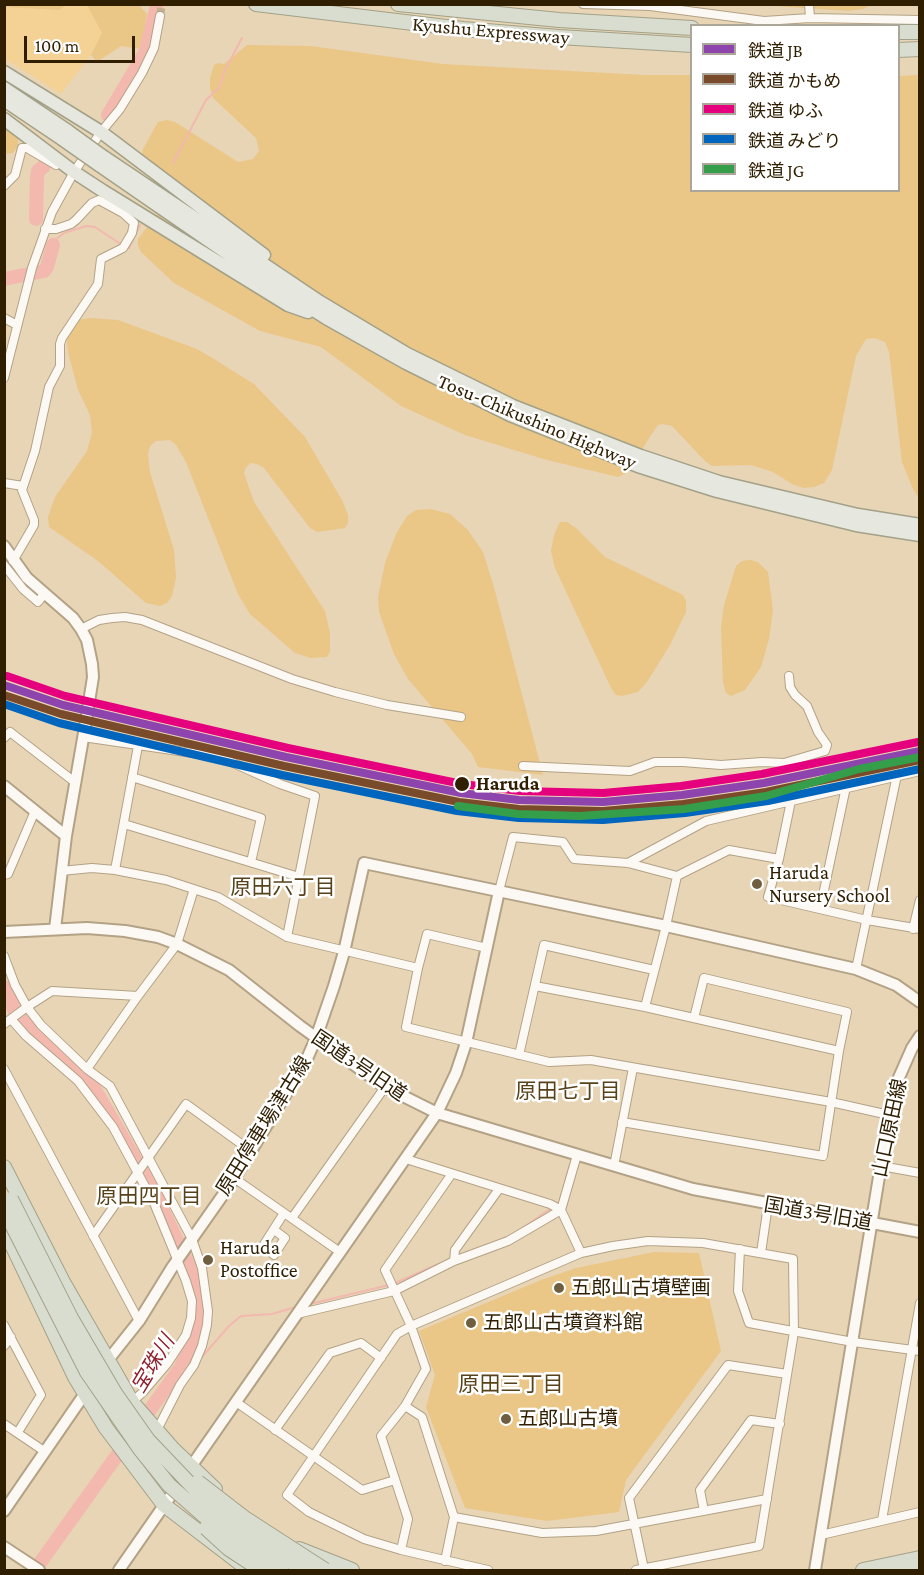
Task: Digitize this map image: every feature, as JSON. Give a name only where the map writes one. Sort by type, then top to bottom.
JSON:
[{"type":"highway","name":"Kyushu Expressway","points":[[256,4],[463,29],[559,38],[690,45]]},
{"type":"highway","name":"Kyushu Expressway","points":[[398,4],[559,20],[690,28]]},
{"type":"highway","points":[[900,32],[920,32]]},
{"type":"highway","points":[[900,50],[920,49]]},
{"type":"highway","points":[[4,1167],[11,1201],[71,1318],[115,1393],[148,1440],[210,1505],[246,1534],[304,1570]]},
{"type":"highway","points":[[4,1185],[87,1372],[140,1449],[169,1485],[180,1504],[229,1549],[261,1570]]},
{"type":"highway","points":[[11,1201],[25,1209],[63,1282],[135,1406],[173,1449],[223,1496],[269,1531],[304,1551],[352,1570]]},
{"type":"highway","points":[[6,1231],[84,1394],[129,1461],[164,1505],[249,1570]]},
{"type":"highway","points":[[115,1393],[169,1456],[196,1481],[246,1519],[324,1570]]},
{"type":"highway","points":[[169,1485],[238,1543],[281,1570]]},
{"type":"highway","points":[[863,1570],[920,1558]]},
{"type":"highway","points":[[906,1570],[920,1568]]},
{"type":"main road","points":[[4,72],[101,132],[297,281],[320,302]]},
{"type":"main road","points":[[4,88],[102,161]]},
{"type":"main road","points":[[4,100],[65,135]]},
{"type":"main road","points":[[4,119],[74,172],[288,305],[326,318]]},
{"type":"main road","name":"Tosu-Chikushino Highway","points":[[102,161],[320,302],[407,354],[513,406],[589,437],[719,482],[858,515],[920,525]]},
{"type":"main road","name":"Tosu-Chikushino Highway","points":[[102,161],[263,278],[326,318],[471,397],[558,435],[638,466],[717,491],[856,525],[920,535]]},
{"type":"street","points":[[583,4],[650,6],[764,21],[810,18],[920,20]]},
{"type":"street","points":[[809,4],[810,18]]},
{"type":"street","points":[[4,378],[45,229],[60,194],[101,132],[120,109],[142,73],[154,48],[160,16]]},
{"type":"street","points":[[4,186],[15,175],[21,150],[25,147],[65,171],[74,172]]},
{"type":"street","points":[[9,563],[34,525],[34,520],[22,495],[23,486],[35,451],[49,387],[60,366],[62,338],[98,284],[101,259],[124,246],[134,227],[132,220],[99,200],[92,202],[71,224],[56,229],[45,229]]},
{"type":"street","points":[[4,318],[17,325]]},
{"type":"street","points":[[4,483],[23,486]]},
{"type":"street","points":[[4,546],[9,563],[73,618],[87,640],[92,664],[90,693],[66,836],[54,929]]},
{"type":"street","points":[[81,629],[99,620],[112,618],[125,617],[142,620],[292,679],[387,705],[461,717]]},
{"type":"street","points":[[523,766],[630,771],[655,762],[722,765],[784,763],[825,751],[827,745],[818,732],[807,706],[790,687],[789,676]]},
{"type":"street","points":[[4,738],[10,732],[75,783]]},
{"type":"street","points":[[84,732],[138,746],[220,757],[280,784],[315,796],[287,937]]},
{"type":"street","points":[[115,870],[138,746]]},
{"type":"street","points":[[628,863],[706,821],[920,771]]},
{"type":"street","points":[[856,969],[897,775]]},
{"type":"street","points":[[132,777],[261,818],[250,862]]},
{"type":"street","points":[[4,786],[66,836]]},
{"type":"street","points":[[820,909],[846,787]]},
{"type":"street","points":[[791,801],[779,859],[768,897],[916,929],[920,900]]},
{"type":"street","points":[[4,875],[8,874],[34,811]]},
{"type":"street","points":[[123,824],[299,877]]},
{"type":"street","points":[[119,1570],[438,1113],[456,1073],[466,1043],[513,837],[563,842],[574,860],[628,863],[677,876],[729,850],[779,859]]},
{"type":"street","name":"原田停車場津古線","points":[[4,1511],[108,1360],[139,1321],[234,1178],[306,1061],[316,1038],[344,952],[364,863],[499,891]]},
{"type":"street","points":[[61,872],[92,868],[166,880],[218,897],[287,937],[418,968]]},
{"type":"street","points":[[645,1007],[677,876]]},
{"type":"street","points":[[87,1069],[177,944],[194,889]]},
{"type":"street","points":[[499,891],[856,969],[896,985],[920,1002]]},
{"type":"street","name":"国道3号旧道","points":[[4,932],[87,928],[125,931],[158,937],[229,970],[316,1038],[385,1087],[438,1113],[693,1189],[920,1232]]},
{"type":"street","points":[[487,948],[427,934],[406,1027],[549,1062],[591,1060],[831,1102],[889,1115]]},
{"type":"street","points":[[519,1055],[544,945],[654,970]]},
{"type":"street","points":[[4,956],[15,985],[27,1007],[61,1046],[110,1086],[192,1239],[202,1268],[207,1294],[207,1325],[194,1365],[180,1384],[156,1428]]},
{"type":"street","points":[[622,1122],[823,1156],[847,1012],[704,978],[694,1018]]},
{"type":"street","points":[[535,986],[645,1007],[839,1051]]},
{"type":"street","points":[[135,1406],[186,1335],[191,1318],[192,1301],[154,1203],[112,1127],[78,1081],[8,1022],[52,992],[138,996]]},
{"type":"street","name":"山口原田線","points":[[815,1570],[889,1115],[897,1082],[920,1036]]},
{"type":"street","points":[[614,1166],[633,1068]]},
{"type":"street","points":[[4,1069],[139,1321]]},
{"type":"street","points":[[292,1218],[385,1087]]},
{"type":"street","points":[[93,1236],[148,1154],[186,1104],[251,1150]]},
{"type":"street","points":[[297,1314],[394,1291],[454,1261],[508,1241],[561,1210],[577,1155]]},
{"type":"street","points":[[405,1159],[550,1204],[561,1210],[581,1253]]},
{"type":"street","points":[[881,1166],[920,1173]]},
{"type":"street","points":[[401,1550],[408,1519],[381,1436],[405,1406],[426,1369],[411,1326],[385,1270],[451,1175]]},
{"type":"street","points":[[234,1178],[340,1252]]},
{"type":"street","points":[[454,1261],[455,1250],[499,1189]]},
{"type":"street","points":[[761,1253],[768,1205]]},
{"type":"street","points":[[274,1230],[284,1213]]},
{"type":"street","points":[[488,1570],[364,1539],[309,1512],[287,1495],[397,1334],[581,1253],[613,1246],[648,1241],[703,1243],[793,1259],[794,1332],[759,1546],[636,1570]]},
{"type":"street","points":[[740,1249],[738,1291],[749,1323],[853,1342],[915,1350]]},
{"type":"street","points":[[882,1520],[915,1350],[920,1303]]},
{"type":"street","points":[[4,1325],[41,1395],[18,1432]]},
{"type":"street","points":[[4,1346],[11,1337]]},
{"type":"street","points":[[275,1430],[330,1353],[361,1343],[381,1358]]},
{"type":"street","points":[[644,1569],[629,1498],[728,1365],[787,1374]]},
{"type":"street","points":[[236,1402],[362,1490],[395,1480]]},
{"type":"street","points":[[405,1406],[422,1417],[454,1517],[445,1561]]},
{"type":"street","points":[[704,1511],[700,1490],[751,1420],[780,1424]]},
{"type":"street","points":[[4,1424],[44,1451]]},
{"type":"street","points":[[454,1517],[542,1533],[596,1531],[767,1499]]},
{"type":"street","points":[[821,1535],[920,1512]]},
{"type":"street","points":[[4,1547],[39,1570]]},
{"type":"shaded area","points":[[4,5],[65,5],[60,10],[5,7]]},
{"type":"shaded area","points":[[65,5],[88,5],[102,33],[91,55],[61,94],[5,59],[4,7],[60,10]]},
{"type":"shaded area","points":[[87,5],[139,5],[147,14],[141,49],[121,46],[97,62],[91,55],[102,33]]},
{"type":"shaded area","points":[[760,5],[871,5],[849,11]]},
{"type":"shaded area","points":[[247,45],[311,46],[443,64],[644,75],[690,75],[690,192],[900,192],[900,76],[919,75],[919,498],[902,462],[889,352],[885,342],[875,338],[866,339],[856,356],[832,470],[824,483],[804,488],[792,484],[773,472],[751,465],[712,466],[672,426],[663,424],[658,425],[628,472],[618,477],[547,460],[465,435],[401,406],[321,347],[260,331],[174,283],[141,252],[138,245],[138,239],[169,198],[169,192],[141,159],[143,149],[158,122],[167,120],[175,122],[238,162],[253,159],[259,151],[256,138],[213,98],[210,78],[214,65],[224,64]]},
{"type":"shaded area","points":[[5,125],[18,134],[18,146],[13,153],[5,154]]},
{"type":"shaded area","points":[[91,318],[118,320],[197,349],[254,384],[305,437],[342,500],[348,515],[345,528],[317,532],[310,528],[264,468],[251,463],[246,467],[244,473],[254,502],[325,611],[330,633],[330,652],[327,657],[311,658],[295,653],[250,614],[238,594],[186,462],[176,445],[170,440],[156,441],[150,446],[148,454],[150,472],[174,550],[176,578],[172,596],[167,603],[160,606],[146,603],[98,561],[49,527],[48,517],[55,497],[87,451],[92,433],[90,415],[78,390],[67,339],[71,327],[77,320]]},
{"type":"shaded area","points":[[431,509],[450,514],[467,529],[483,552],[543,775],[478,767],[472,754],[408,679],[394,654],[379,612],[378,597],[385,563],[396,534],[407,516],[416,510]]},
{"type":"shaded area","points":[[560,522],[567,522],[576,528],[605,557],[683,595],[686,601],[686,612],[670,645],[647,682],[638,692],[622,696],[616,695],[611,688],[555,568],[551,551],[554,535]]},
{"type":"shaded area","points":[[742,561],[758,562],[768,572],[773,610],[769,639],[761,667],[745,690],[731,696],[726,693],[723,683],[721,628],[724,605],[736,566]]},
{"type":"shaded area","points":[[654,1252],[699,1253],[721,1351],[626,1480],[619,1512],[547,1521],[465,1508],[426,1407],[435,1375],[419,1331],[541,1280],[576,1268]]},
{"type":"waterway","name":"宝珠川","points":[[108,115],[146,51],[156,9]]},
{"type":"waterway","points":[[173,163],[206,100],[219,88],[225,70],[242,38]]},
{"type":"waterway","name":"宝珠川","points":[[36,219],[38,171],[44,166]]},
{"type":"waterway","points":[[128,247],[140,225]]},
{"type":"waterway","points":[[53,245],[55,240],[64,233],[86,226],[95,227],[122,245]]},
{"type":"waterway","name":"宝珠川","points":[[4,279],[44,271],[53,245]]},
{"type":"waterway","name":"宝珠川","points":[[4,987],[14,1009],[26,1025],[94,1088],[153,1190],[189,1266],[198,1308],[195,1334],[181,1367],[139,1425]]},
{"type":"waterway","points":[[565,1182],[569,1167]]},
{"type":"waterway","points":[[518,1231],[560,1202]]},
{"type":"waterway","points":[[458,1256],[475,1249]]},
{"type":"waterway","points":[[395,1283],[450,1259]]},
{"type":"waterway","points":[[310,1304],[389,1285]]},
{"type":"waterway","points":[[198,1358],[201,1358],[241,1316],[272,1314],[296,1307]]},
{"type":"waterway","name":"宝珠川","points":[[184,1361],[193,1359]]},
{"type":"waterway","name":"宝珠川","points":[[35,1570],[128,1440]]},
{"type":"tunnel","points":[[160,16],[162,4]]},
{"type":"railway","points":[[452,805],[458,806]]},
{"type":"rail line","name":"ゆふ","points":[[7,676],[65,696],[288,748],[462,784],[520,791],[603,793],[681,786],[762,774],[918,742]]},
{"type":"rail line","name":"JB","points":[[4,685],[63,705],[286,757],[461,793],[519,800],[603,802],[682,795],[764,783],[920,751]]},
{"type":"rail line","name":"かもめ","points":[[4,695],[61,714],[284,766],[459,802],[519,809],[603,811],[683,804],[766,792],[920,760]]},
{"type":"rail line","name":"みどり","points":[[4,704],[59,723],[282,775],[457,811],[519,818],[603,820],[685,813],[768,801],[920,769]]},
{"type":"rail line","name":"JG","points":[[458,806],[518,814],[580,816],[684,809],[766,796],[859,769],[920,757]]},
{"type":"place","name":"Haruda","points":[[462,784]]},
{"type":"place","name":"Haruda Nursery School","points":[[757,884]]},
{"type":"place","name":"Haruda Postoffice","points":[[208,1260]]},
{"type":"place","name":"五郎山古墳壁画","points":[[559,1288]]},
{"type":"place","name":"五郎山古墳資料館","points":[[471,1323]]},
{"type":"place","name":"五郎山古墳","points":[[506,1419]]},
{"type":"district","name":"原田六丁目","points":[[283,888]]},
{"type":"district","name":"原田七丁目","points":[[568,1092]]},
{"type":"district","name":"原田四丁目","points":[[149,1197]]},
{"type":"district","name":"原田三丁目","points":[[511,1385]]}]
